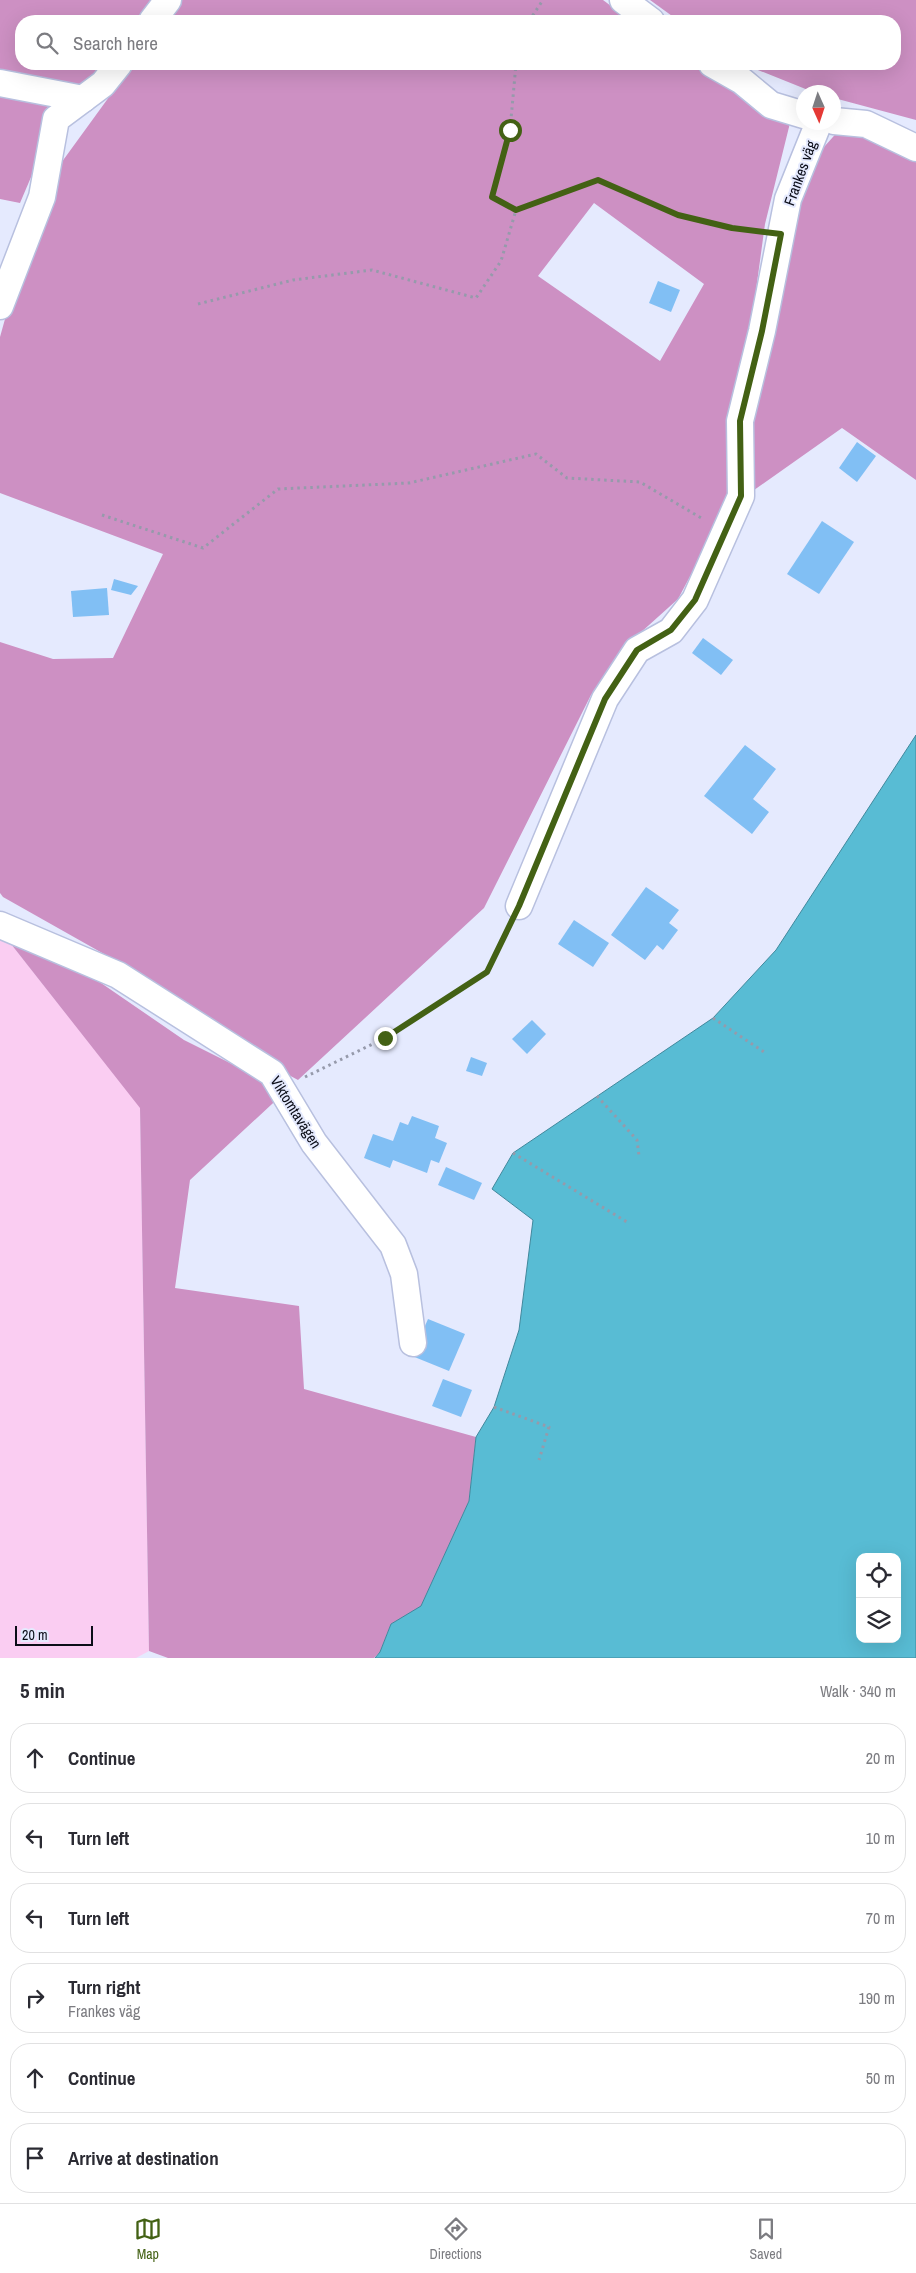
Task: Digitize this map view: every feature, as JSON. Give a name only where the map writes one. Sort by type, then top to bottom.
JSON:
[{"type":"street","points":[[157,15],[168,0]]},
{"type":"street","points":[[623,0],[643,15]]},
{"type":"street","points":[[0,306],[42,197],[56,119],[103,84],[114,70]]},
{"type":"street","points":[[723,70],[742,81],[770,105],[796,113]]},
{"type":"street","points":[[0,83],[83,99]]},
{"type":"street","points":[[841,122],[866,124],[916,148]]},
{"type":"street","name":"Frankes väg","points":[[519,906],[605,699],[637,650],[671,630],[695,600],[741,496],[740,421],[762,331],[788,199],[816,130]]},
{"type":"street","name":"Viktomtavägen","points":[[0,925],[118,975],[272,1072],[314,1143],[393,1245],[404,1274],[412,1343]]},
{"type":"path","points":[[533,15],[543,0]]},
{"type":"path","points":[[515,70],[510,130],[492,197],[516,210],[598,180],[678,215],[732,228],[781,234]]},
{"type":"path","points":[[198,304],[293,280],[372,270],[476,298],[501,262],[516,210]]},
{"type":"path","points":[[102,515],[203,548],[278,490],[409,483],[536,454],[567,478],[640,482],[725,532]]},
{"type":"path","points":[[298,1080],[385,1038],[487,972],[519,906]]},
{"type":"path","points":[[713,1018],[767,1054]]},
{"type":"path","points":[[597,1096],[637,1140],[639,1156]]},
{"type":"path","points":[[513,1153],[627,1222]]},
{"type":"path","points":[[494,1407],[549,1427],[539,1460]]},
{"type":"shaded area","points":[[0,0],[168,0],[157,15],[15,15],[15,70],[114,70],[40,156],[20,203],[0,199]]},
{"type":"shaded area","points":[[179,0],[603,0],[623,15],[168,15]]},
{"type":"shaded area","points":[[650,0],[916,0],[916,120],[841,100],[841,85],[796,85],[758,70],[901,70],[901,15],[671,15]]},
{"type":"shaded area","points":[[129,70],[702,70],[790,123],[765,224],[753,312],[729,413],[727,507],[678,599],[629,643],[591,695],[484,908],[298,1080],[202,1028],[104,954],[3,897],[0,893],[0,642],[53,659],[113,658],[163,554],[0,493],[0,337],[17,276],[56,170]],"holes":[[[594,203],[704,284],[660,361],[538,276]]]},
{"type":"shaded area","points":[[841,128],[916,147],[916,480],[842,428],[747,495],[748,423],[796,208],[824,147]]},
{"type":"shaded area","points":[[0,930],[140,1107],[149,1651],[136,1658],[0,1658]]},
{"type":"shaded area","points":[[0,930],[85,972],[184,1040],[286,1091],[190,1180],[175,1288],[299,1306],[304,1389],[476,1437],[469,1501],[421,1607],[391,1624],[380,1652],[374,1658],[168,1658],[149,1651],[140,1108]]},
{"type":"water","points":[[916,735],[916,1658],[375,1658],[380,1652],[391,1624],[421,1606],[469,1501],[476,1437],[494,1407],[519,1330],[533,1220],[492,1189],[513,1153],[713,1018],[776,950]]},
{"type":"building","points":[[658,281],[680,290],[671,312],[649,303]]},
{"type":"building","points":[[857,442],[876,456],[857,482],[839,468]]},
{"type":"building","points":[[822,521],[854,542],[819,594],[787,574]]},
{"type":"building","points":[[114,579],[138,586],[131,595],[111,590]]},
{"type":"building","points":[[107,588],[109,615],[73,617],[71,591]]},
{"type":"building","points":[[703,638],[733,660],[721,675],[692,653]]},
{"type":"building","points":[[745,745],[776,769],[753,799],[769,812],[752,834],[704,796]]},
{"type":"building","points":[[646,887],[679,910],[669,923],[678,930],[663,950],[657,945],[645,960],[611,935]]},
{"type":"building","points":[[574,920],[609,943],[593,967],[558,944]]},
{"type":"building","points":[[532,1020],[546,1034],[527,1054],[512,1039]]},
{"type":"building","points":[[471,1057],[487,1063],[482,1076],[466,1071]]},
{"type":"building","points":[[412,1116],[439,1126],[435,1138],[447,1143],[439,1163],[431,1160],[427,1173],[393,1160],[390,1168],[364,1158],[373,1134],[393,1141],[400,1122],[408,1125]]},
{"type":"building","points":[[446,1167],[482,1183],[474,1200],[438,1185]]},
{"type":"building","points":[[428,1319],[465,1334],[449,1371],[412,1356]]},
{"type":"building","points":[[443,1379],[472,1390],[461,1417],[432,1406]]},
{"type":"route","points":[[385,1038],[487,972],[519,906],[605,699],[637,650],[671,630],[695,600],[741,496],[740,421],[762,331],[781,234],[732,228],[678,215],[598,180],[516,210],[492,197],[510,130]]}]
